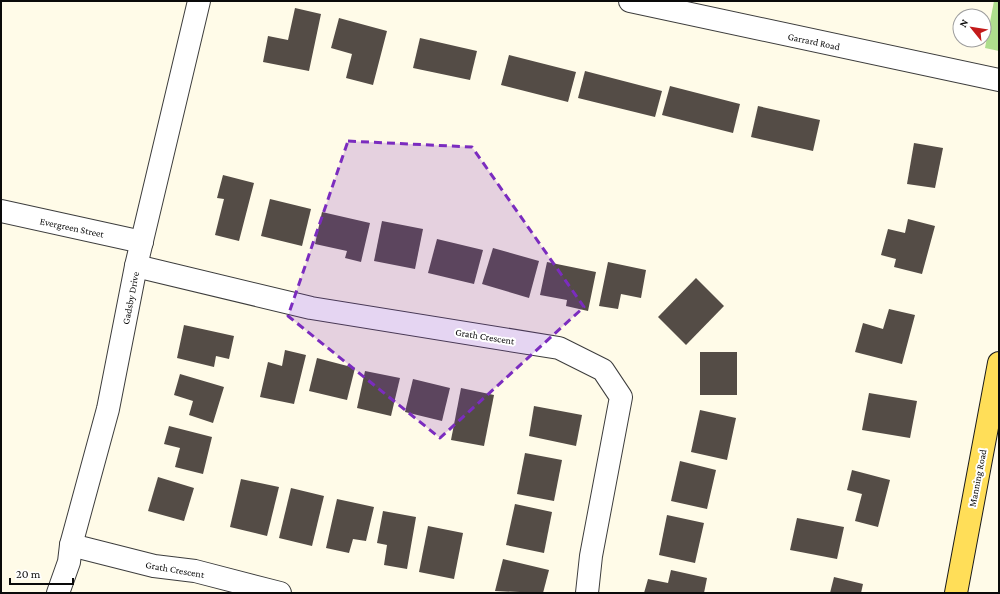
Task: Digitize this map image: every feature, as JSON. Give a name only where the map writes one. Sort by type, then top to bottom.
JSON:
[{"type":"main road","name":"Manning Road","points":[[956,593],[999,363]]},
{"type":"street","name":"Gadsby Drive","points":[[58,593],[68,562],[71,545],[108,409],[136,266],[199,1]]},
{"type":"street","name":"Garrard Road","points":[[630,1],[999,80]]},
{"type":"street","name":"Evergreen Street","points":[[1,211],[142,242]]},
{"type":"street","name":"Grath Crescent","points":[[136,266],[311,308],[559,348],[603,370],[621,397],[591,556],[587,593]]},
{"type":"street","name":"Grath Crescent","points":[[71,545],[154,566],[195,571],[280,593]]},
{"type":"highlighted area","points":[[348,141],[472,147],[584,307],[440,438],[288,316]]},
{"type":"green space","points":[[994,1],[999,1],[999,51],[985,48],[992,48],[992,11]]},
{"type":"building","points":[[295,8],[321,14],[309,71],[263,62],[268,36],[288,40]]},
{"type":"building","points":[[339,18],[387,31],[373,85],[346,78],[352,54],[331,48]]},
{"type":"building","points":[[420,38],[477,51],[470,80],[413,68]]},
{"type":"building","points":[[509,55],[576,72],[568,102],[501,85]]},
{"type":"building","points":[[585,71],[662,91],[655,117],[578,98]]},
{"type":"building","points":[[670,86],[740,104],[733,133],[662,115]]},
{"type":"building","points":[[758,106],[820,120],[813,151],[751,137]]},
{"type":"building","points":[[914,143],[943,148],[935,188],[907,184]]},
{"type":"building","points":[[223,175],[254,183],[239,241],[215,235],[224,199],[217,198]]},
{"type":"building","points":[[270,199],[311,209],[302,246],[261,236]]},
{"type":"building","points":[[322,212],[370,223],[361,262],[345,258],[347,251],[315,244]]},
{"type":"building","points":[[908,219],[935,226],[922,274],[894,267],[896,259],[881,255],[888,229],[905,233]]},
{"type":"building","points":[[382,221],[423,229],[415,269],[374,261]]},
{"type":"building","points":[[437,239],[483,250],[474,284],[428,273]]},
{"type":"building","points":[[493,248],[539,261],[529,298],[482,284]]},
{"type":"building","points":[[547,262],[596,272],[588,311],[566,306],[567,300],[540,295]]},
{"type":"building","points":[[608,262],[646,270],[641,298],[621,294],[618,309],[599,306]]},
{"type":"building","points":[[696,278],[724,306],[686,345],[658,317]]},
{"type":"building","points":[[889,309],[915,315],[902,364],[855,352],[863,323],[883,329]]},
{"type":"building","points":[[184,325],[234,336],[229,359],[216,356],[214,367],[177,358]]},
{"type":"building","points":[[285,350],[306,355],[294,404],[260,397],[268,362],[282,366]]},
{"type":"building","points":[[700,352],[737,352],[737,395],[700,395]]},
{"type":"building","points":[[317,358],[355,368],[347,400],[309,391]]},
{"type":"building","points":[[365,371],[400,378],[391,416],[357,408]]},
{"type":"building","points":[[180,374],[224,387],[213,423],[189,415],[193,401],[174,395]]},
{"type":"building","points":[[413,379],[450,388],[442,421],[405,412]]},
{"type":"building","points":[[461,388],[494,395],[484,446],[451,440]]},
{"type":"building","points":[[869,393],[917,401],[910,438],[862,430]]},
{"type":"building","points":[[534,406],[582,415],[576,446],[529,436]]},
{"type":"building","points":[[700,410],[736,418],[727,460],[691,452]]},
{"type":"building","points":[[169,426],[212,437],[203,474],[175,467],[180,448],[164,444]]},
{"type":"building","points":[[525,453],[562,460],[554,501],[517,494]]},
{"type":"building","points":[[680,461],[716,470],[707,509],[671,501]]},
{"type":"building","points":[[852,470],[890,480],[878,527],[855,521],[862,494],[847,490]]},
{"type":"building","points":[[158,477],[194,488],[184,521],[148,511]]},
{"type":"building","points":[[241,479],[279,487],[267,536],[230,527]]},
{"type":"building","points":[[291,488],[324,496],[312,546],[279,538]]},
{"type":"building","points":[[337,499],[374,507],[366,541],[353,539],[349,553],[326,548]]},
{"type":"building","points":[[515,504],[552,512],[544,553],[506,545]]},
{"type":"building","points":[[383,511],[416,517],[407,569],[384,565],[387,545],[377,543]]},
{"type":"building","points":[[667,515],[704,523],[695,563],[659,555]]},
{"type":"building","points":[[797,518],[844,527],[837,559],[790,550]]},
{"type":"building","points":[[428,526],[463,533],[454,579],[419,572]]},
{"type":"building","points":[[503,559],[549,570],[543,593],[495,591]]},
{"type":"building","points":[[671,570],[707,578],[704,593],[644,593],[648,579],[668,583]]},
{"type":"building","points":[[834,577],[863,584],[861,593],[830,593]]}]
